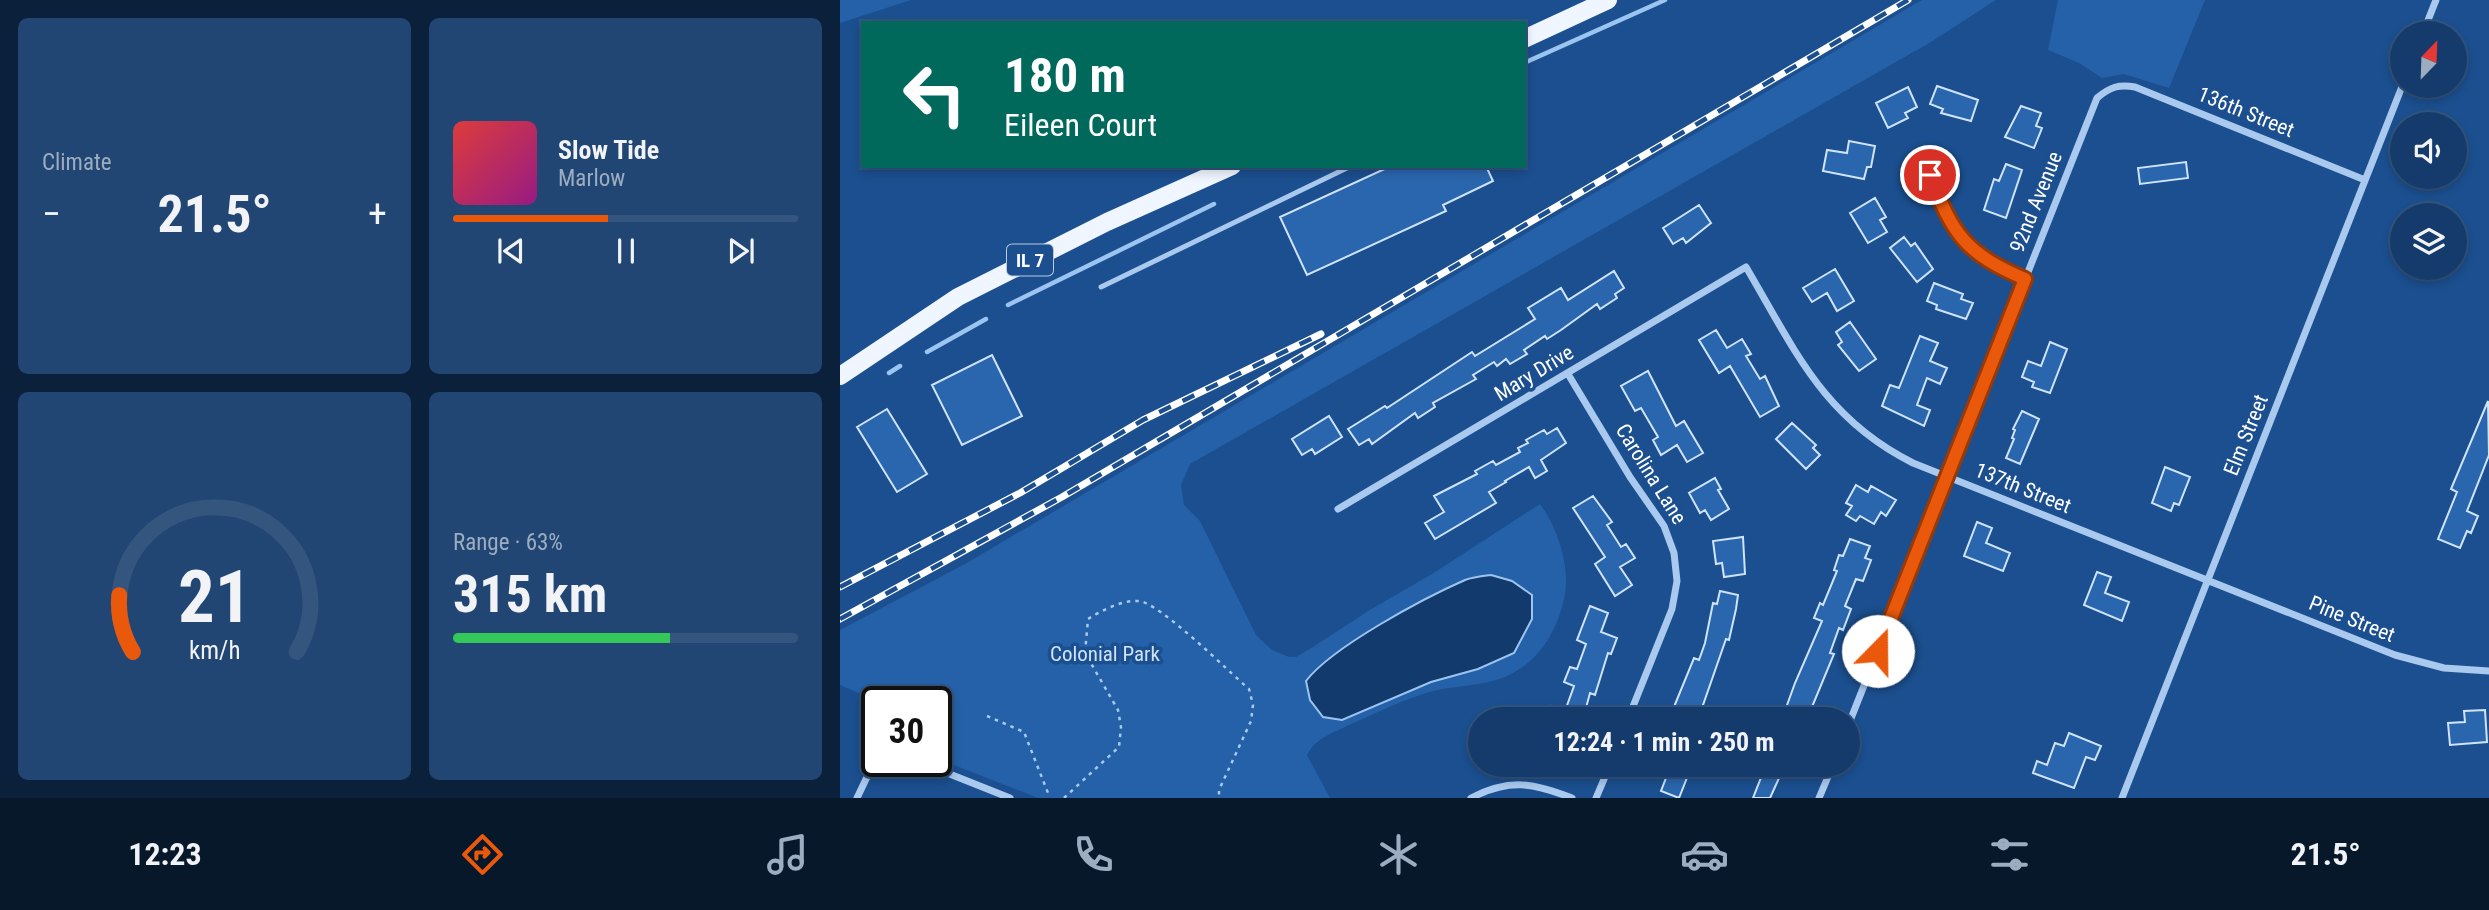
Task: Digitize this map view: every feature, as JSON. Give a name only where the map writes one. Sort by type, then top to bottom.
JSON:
[{"type":"main road","points":[[1526,38],[1608,0]]},
{"type":"main road","name":"IL 7","points":[[840,376],[957,297],[1107,222],[1228,168]]},
{"type":"street","points":[[2428,21],[2436,0]]},
{"type":"street","name":"136th Street","points":[[2112,87],[2122,85],[2147,90],[2365,180]]},
{"type":"street","name":"92nd Avenue","points":[[1856,707],[2094,104],[2112,87]]},
{"type":"street","name":"Elm Street","points":[[2122,798],[2397,98]]},
{"type":"street","points":[[1930,175],[1951,225],[1964,242],[1993,265],[2025,279]]},
{"type":"street","name":"137th Street","points":[[1746,267],[1807,372],[1840,412],[1864,434],[1889,451],[1947,477],[2207,581]]},
{"type":"street","name":"Mary Drive","points":[[1338,509],[1746,267]]},
{"type":"street","name":"Carolina Lane","points":[[1568,374],[1630,477],[1664,526],[1674,552],[1677,580],[1672,609],[1633,707]]},
{"type":"street","name":"Pine Street","points":[[2207,581],[2395,655],[2444,668],[2489,671]]},
{"type":"street","points":[[952,775],[1010,798]]},
{"type":"street","points":[[857,798],[867,777]]},
{"type":"street","points":[[1596,798],[1605,777]]},
{"type":"street","points":[[1819,798],[1828,777]]},
{"type":"street","points":[[1471,798],[1493,789],[1519,784],[1538,785],[1572,798]]},
{"type":"lane","points":[[1101,287],[1347,168]]},
{"type":"path","points":[[1064,798],[1119,747],[1121,727],[1118,710],[1085,653],[1088,619],[1107,607],[1140,601],[1161,612],[1249,689],[1253,705],[1251,721],[1219,790],[1219,798]]},
{"type":"path","points":[[987,716],[1024,732],[1048,793]]},
{"type":"green space","points":[[840,0],[911,0],[840,23]]},
{"type":"green space","name":"Colonial Park","points":[[1922,0],[1996,0],[1931,42],[1190,464],[1181,485],[1184,505],[1200,521],[1256,635],[1272,650],[1289,657],[1296,657],[1313,647],[1540,504],[1552,523],[1564,559],[1566,583],[1557,622],[1542,648],[1510,675],[1488,682],[1422,694],[1320,740],[1307,755],[1330,798],[1038,798],[952,764],[952,686],[861,686],[861,694],[840,685],[840,630],[965,564]]},
{"type":"green space","points":[[2058,0],[2205,0],[2169,88],[2124,74],[2102,78],[2079,63],[2048,50]]},
{"type":"shaded area","points":[[1491,575],[1512,581],[1532,595],[1532,619],[1514,653],[1478,669],[1431,682],[1342,720],[1323,717],[1310,700],[1306,681],[1336,653],[1427,599],[1465,580]]},
{"type":"building","points":[[1937,86],[1978,100],[1971,121],[1941,113],[1943,109],[1930,104]]},
{"type":"building","points":[[1908,87],[1917,107],[1905,113],[1908,118],[1888,128],[1876,103]]},
{"type":"building","points":[[2021,106],[2041,113],[2036,126],[2042,128],[2034,148],[2005,137]]},
{"type":"building","points":[[1849,141],[1875,146],[1871,167],[1867,167],[1864,179],[1823,171],[1827,150],[1847,153]]},
{"type":"building","points":[[2186,162],[2188,178],[2140,184],[2138,168]]},
{"type":"building","points":[[2006,164],[2022,170],[2006,218],[1984,210],[1994,179],[1999,181]]},
{"type":"building","points":[[1387,168],[1487,168],[1493,181],[1443,205],[1446,211],[1307,275],[1280,217]]},
{"type":"building","points":[[1875,198],[1886,217],[1880,220],[1887,232],[1868,243],[1850,213]]},
{"type":"building","points":[[1699,205],[1711,223],[1686,243],[1683,238],[1673,244],[1663,228]]},
{"type":"building","points":[[1904,237],[1911,246],[1915,243],[1933,269],[1917,282],[1890,248]]},
{"type":"building","points":[[1835,269],[1854,301],[1837,311],[1827,293],[1812,302],[1803,288]]},
{"type":"building","points":[[1614,271],[1624,288],[1615,294],[1617,298],[1600,309],[1597,304],[1547,339],[1545,336],[1524,350],[1527,354],[1510,364],[1506,359],[1497,366],[1494,362],[1473,375],[1476,379],[1433,403],[1435,407],[1418,418],[1415,413],[1372,444],[1369,439],[1359,445],[1348,429],[1385,406],[1387,408],[1472,352],[1475,356],[1535,319],[1528,308],[1561,288],[1568,300]]},
{"type":"building","points":[[1934,283],[1963,294],[1961,299],[1973,303],[1966,319],[1936,309],[1937,305],[1927,301]]},
{"type":"building","points":[[1850,322],[1876,359],[1859,371],[1838,345],[1842,342],[1836,332]]},
{"type":"building","points":[[1716,330],[1727,348],[1742,339],[1751,354],[1746,356],[1760,379],[1765,376],[1779,406],[1760,417],[1730,366],[1719,373],[1699,340]]},
{"type":"building","points":[[1920,336],[1938,343],[1930,361],[1947,368],[1940,384],[1927,378],[1917,405],[1930,410],[1924,426],[1882,406],[1890,385],[1899,388]]},
{"type":"building","points":[[2050,342],[2067,349],[2050,393],[2032,387],[2034,382],[2022,377],[2028,361],[2041,366]]},
{"type":"building","points":[[992,355],[1022,416],[962,445],[932,385]]},
{"type":"building","points":[[1648,371],[1676,426],[1684,421],[1703,453],[1687,462],[1677,445],[1661,455],[1653,440],[1658,437],[1641,408],[1635,411],[1621,386]]},
{"type":"building","points":[[2488,401],[2489,455],[2467,511],[2478,516],[2471,533],[2467,531],[2460,548],[2438,539],[2457,492],[2451,489]]},
{"type":"building","points":[[887,409],[927,474],[897,492],[857,427]]},
{"type":"building","points":[[2022,411],[2039,419],[2020,464],[2006,458],[2014,439],[2013,429]]},
{"type":"building","points":[[1329,416],[1342,437],[1315,454],[1312,449],[1302,455],[1292,439]]},
{"type":"building","points":[[1792,423],[1816,445],[1813,448],[1820,455],[1806,469],[1776,439]]},
{"type":"building","points":[[1557,428],[1566,443],[1541,460],[1547,471],[1535,478],[1529,467],[1505,481],[1489,492],[1496,503],[1435,539],[1425,523],[1444,512],[1434,496],[1477,474],[1475,471],[1493,461],[1496,465],[1520,452],[1518,448],[1528,443],[1526,440],[1544,430],[1547,434]]},
{"type":"building","points":[[2165,467],[2190,477],[2179,505],[2174,503],[2171,511],[2152,503]]},
{"type":"building","points":[[1715,478],[1721,489],[1718,490],[1729,509],[1711,520],[1705,510],[1700,513],[1689,493]]},
{"type":"building","points":[[1856,485],[1868,492],[1871,486],[1896,500],[1886,516],[1881,512],[1874,524],[1860,516],[1856,521],[1846,515],[1852,506],[1846,503]]},
{"type":"building","points":[[1593,496],[1612,522],[1607,525],[1621,547],[1626,544],[1635,558],[1620,567],[1632,585],[1615,596],[1595,564],[1605,557],[1573,508]]},
{"type":"building","points":[[1977,522],[1992,528],[1986,543],[2010,553],[2003,571],[1964,556]]},
{"type":"building","points":[[1743,537],[1745,574],[1724,577],[1722,563],[1716,564],[1713,541]]},
{"type":"building","points":[[1850,539],[1870,546],[1865,558],[1871,560],[1863,581],[1856,579],[1845,606],[1851,609],[1843,630],[1839,628],[1830,653],[1834,654],[1812,707],[1786,707],[1822,621],[1814,618],[1820,603],[1823,605],[1837,571],[1834,570],[1839,555],[1843,556]]},
{"type":"building","points":[[2097,572],[2111,577],[2105,593],[2129,602],[2122,621],[2084,605]]},
{"type":"building","points":[[1720,591],[1738,595],[1729,640],[1726,639],[1702,707],[1674,707],[1694,658],[1699,660],[1713,603],[1717,604]]},
{"type":"building","points":[[1590,606],[1608,613],[1601,632],[1617,638],[1611,654],[1608,653],[1595,695],[1590,693],[1586,707],[1566,707],[1574,686],[1564,682],[1570,667],[1577,669],[1586,644],[1577,640]]},
{"type":"building","points":[[2485,710],[2487,742],[2450,745],[2448,723],[2465,722],[2464,711]]},
{"type":"building","points":[[2069,733],[2101,746],[2095,760],[2086,757],[2074,788],[2033,773],[2037,761],[2047,765],[2055,743],[2064,746]]},
{"type":"building","points":[[1666,777],[1687,777],[1679,798],[1661,791]]},
{"type":"building","points":[[1761,777],[1780,777],[1770,798],[1753,798]]},
{"type":"waterway","points":[[1526,62],[1665,0]]},
{"type":"waterway","points":[[1008,305],[1214,204]]},
{"type":"waterway","points":[[927,352],[986,319]]},
{"type":"waterway","points":[[889,373],[900,366]]},
{"type":"railway","points":[[840,619],[1062,497],[1908,0]]},
{"type":"railway","points":[[840,587],[1020,493],[1143,420],[1321,334]]},
{"type":"route","points":[[1878,651],[2025,279],[1993,265],[1964,242],[1951,225],[1930,175]]}]
